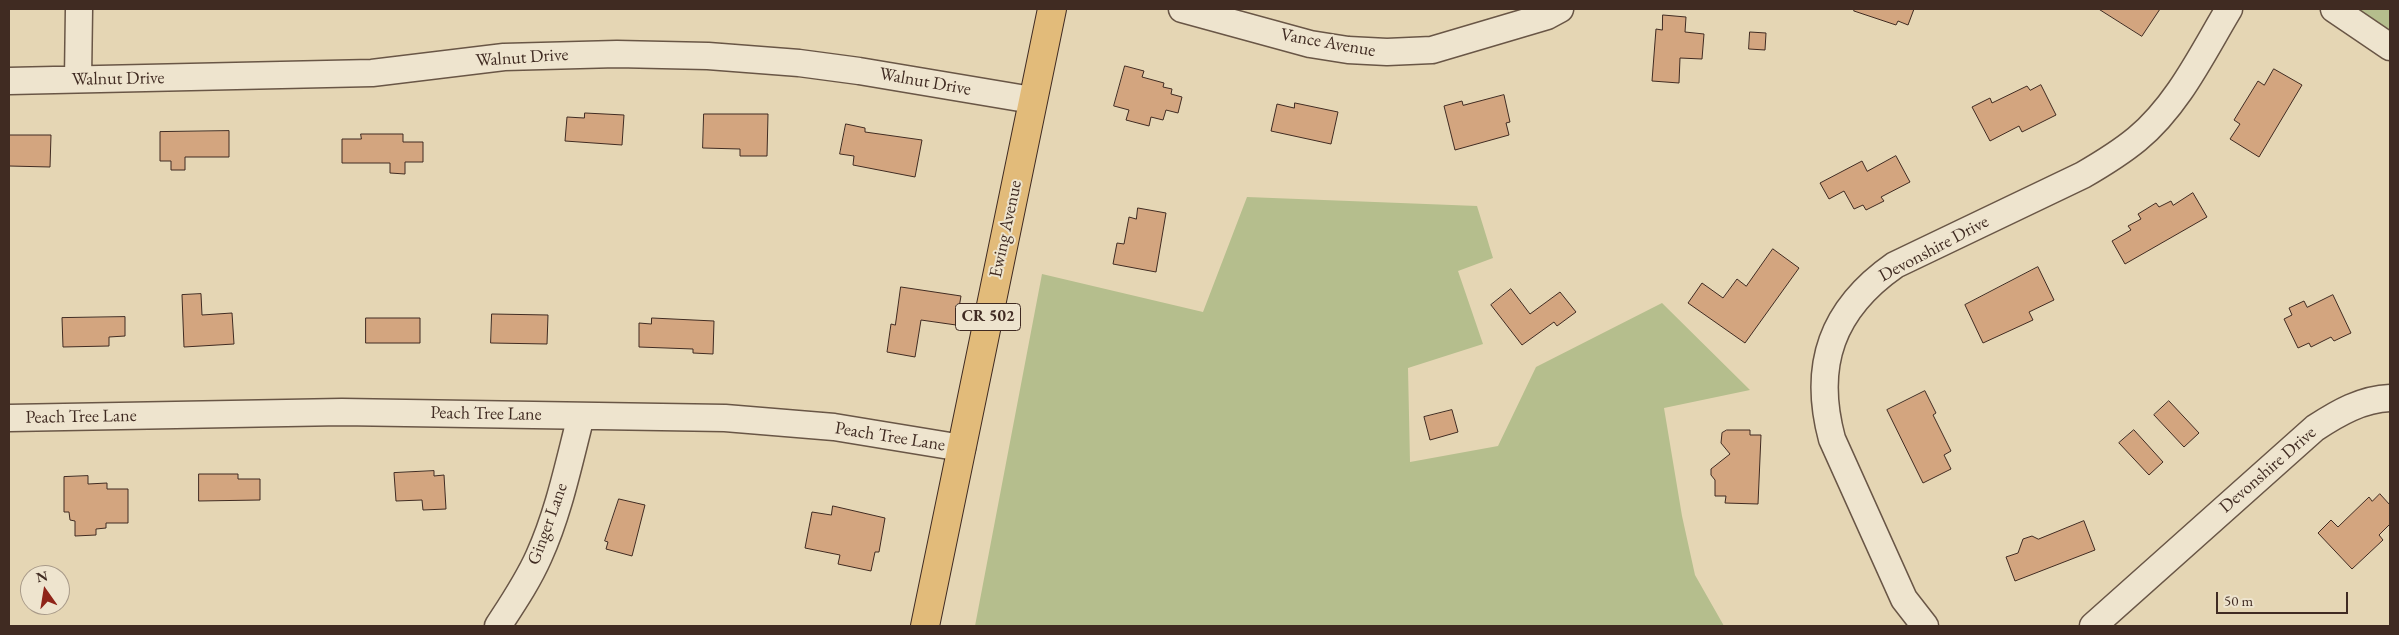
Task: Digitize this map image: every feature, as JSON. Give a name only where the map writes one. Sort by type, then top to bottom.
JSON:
[{"type":"main road","name":"Ewing Avenue","points":[[926,626],[1052,9]]},
{"type":"street","points":[[78,79],[79,9]]},
{"type":"street","name":"Vance Avenue","points":[[1182,9],[1310,44],[1348,50],[1387,52],[1432,50],[1547,16],[1560,9]]},
{"type":"street","name":"Devonshire Drive","points":[[1925,626],[1904,599],[1832,438],[1825,412],[1823,385],[1826,358],[1834,335],[1857,296],[1874,279],[1895,265],[2083,175],[2110,160],[2138,138],[2160,117],[2181,89],[2229,9]]},
{"type":"street","points":[[2334,9],[2390,47]]},
{"type":"street","name":"Walnut Drive","points":[[9,81],[372,73],[504,57],[617,54],[708,56],[799,63],[859,71],[1032,100]]},
{"type":"street","name":"Devonshire Drive","points":[[2092,626],[2315,428],[2338,414],[2362,403],[2390,398]]},
{"type":"street","name":"Peach Tree Lane","points":[[9,418],[342,412],[767,420],[834,427],[962,448]]},
{"type":"street","name":"Ginger Lane","points":[[498,626],[522,590],[539,555],[553,518],[581,416]]},
{"type":"green space","points":[[2349,9],[2390,9],[2390,39]]},
{"type":"green space","points":[[1247,197],[1477,206],[1493,258],[1458,271],[1483,344],[1408,368],[1410,462],[1498,446],[1536,367],[1662,303],[1750,390],[1664,408],[1682,516],[1695,575],[1724,626],[975,626],[1042,274],[1203,312]]},
{"type":"building","points":[[1855,9],[1914,9],[1908,25],[1898,21],[1896,25],[1854,11]]},
{"type":"building","points":[[2099,9],[2160,9],[2142,36]]},
{"type":"building","points":[[1663,15],[1686,17],[1685,32],[1704,34],[1702,59],[1680,58],[1679,83],[1652,81],[1656,29],[1662,30]]},
{"type":"building","points":[[1750,32],[1766,33],[1765,50],[1749,49]]},
{"type":"building","points":[[1125,66],[1144,71],[1142,77],[1164,83],[1163,87],[1172,89],[1171,94],[1182,97],[1178,113],[1166,110],[1163,120],[1151,117],[1149,126],[1126,120],[1129,110],[1114,106]]},
{"type":"building","points":[[2274,69],[2302,85],[2259,157],[2230,139],[2240,124],[2234,120],[2258,81],[2264,85]]},
{"type":"building","points":[[2041,85],[2056,115],[2022,132],[2019,126],[1990,141],[1972,107],[1990,98],[1992,103],[2027,86],[2030,90]]},
{"type":"building","points":[[1504,95],[1510,122],[1506,123],[1509,135],[1455,150],[1444,106],[1462,101],[1463,105]]},
{"type":"building","points":[[1295,103],[1338,112],[1331,144],[1271,131],[1277,104],[1294,108]]},
{"type":"building","points":[[585,113],[624,115],[622,145],[565,141],[567,117],[584,118]]},
{"type":"building","points":[[704,114],[768,114],[767,156],[740,156],[740,149],[703,148]]},
{"type":"building","points":[[846,124],[865,128],[865,132],[922,140],[915,177],[853,165],[854,156],[840,154]]},
{"type":"building","points":[[229,131],[229,157],[185,157],[185,170],[171,170],[171,161],[160,161],[160,132]]},
{"type":"building","points":[[361,134],[403,134],[403,142],[423,142],[423,162],[405,162],[405,174],[390,173],[390,163],[342,163],[342,139],[361,139]]},
{"type":"building","points":[[9,135],[51,135],[50,167],[9,166]]},
{"type":"building","points":[[1896,156],[1910,182],[1881,197],[1884,201],[1866,210],[1863,205],[1854,209],[1844,191],[1829,199],[1820,183],[1862,161],[1867,171]]},
{"type":"building","points":[[2193,193],[2207,217],[2125,264],[2112,241],[2131,230],[2128,226],[2141,219],[2138,214],[2156,203],[2159,207],[2171,201],[2173,205]]},
{"type":"building","points":[[1138,208],[1166,213],[1156,272],[1113,264],[1117,243],[1124,244],[1129,217],[1136,219]]},
{"type":"building","points":[[1773,249],[1799,268],[1745,343],[1688,303],[1702,283],[1723,298],[1737,279],[1746,286]]},
{"type":"building","points":[[2038,267],[2054,300],[2029,312],[2033,320],[1983,343],[1965,305]]},
{"type":"building","points":[[901,287],[961,296],[956,325],[921,320],[915,357],[887,352],[891,324],[895,325]]},
{"type":"building","points":[[1511,289],[1530,314],[1560,292],[1576,312],[1557,326],[1554,322],[1522,345],[1491,305]]},
{"type":"building","points":[[201,294],[202,315],[232,313],[234,344],[184,347],[182,295]]},
{"type":"building","points":[[2333,295],[2351,333],[2334,341],[2331,337],[2311,347],[2309,343],[2298,348],[2284,319],[2292,315],[2289,308],[2304,301],[2307,307]]},
{"type":"building","points":[[492,314],[548,315],[547,344],[491,343]]},
{"type":"building","points":[[125,317],[125,336],[109,337],[109,346],[63,347],[62,318]]},
{"type":"building","points":[[366,318],[420,318],[420,343],[366,343]]},
{"type":"building","points":[[652,318],[714,321],[713,354],[693,353],[693,349],[639,347],[639,323],[651,324]]},
{"type":"building","points":[[1925,391],[1936,413],[1933,415],[1951,451],[1944,455],[1951,469],[1923,483],[1887,410]]},
{"type":"building","points":[[2169,401],[2199,433],[2184,447],[2154,415]]},
{"type":"building","points":[[1452,410],[1458,432],[1430,440],[1424,417]]},
{"type":"building","points":[[1727,430],[1750,430],[1750,435],[1761,435],[1758,504],[1725,503],[1726,496],[1715,496],[1715,480],[1711,475],[1711,469],[1730,454],[1721,443],[1722,433]]},
{"type":"building","points":[[2134,430],[2163,462],[2149,475],[2119,443]]},
{"type":"building","points":[[434,471],[434,476],[444,475],[446,509],[423,510],[422,500],[396,501],[394,473]]},
{"type":"building","points":[[199,474],[238,474],[238,479],[260,479],[260,500],[199,501]]},
{"type":"building","points":[[88,476],[88,484],[107,483],[107,489],[128,489],[128,523],[106,523],[106,528],[96,529],[96,535],[75,536],[75,521],[70,520],[69,512],[64,512],[64,477]]},
{"type":"building","points":[[2380,494],[2390,505],[2390,524],[2379,535],[2383,540],[2352,569],[2318,533],[2331,520],[2338,527],[2369,497],[2372,501]]},
{"type":"building","points":[[619,499],[645,505],[632,556],[606,549],[608,542],[605,541]]},
{"type":"building","points":[[833,506],[885,518],[879,552],[875,552],[871,571],[838,564],[840,555],[805,548],[812,512],[831,515]]},
{"type":"building","points":[[2084,521],[2095,550],[2015,581],[2006,557],[2018,553],[2023,539],[2032,536],[2038,539]]}]
